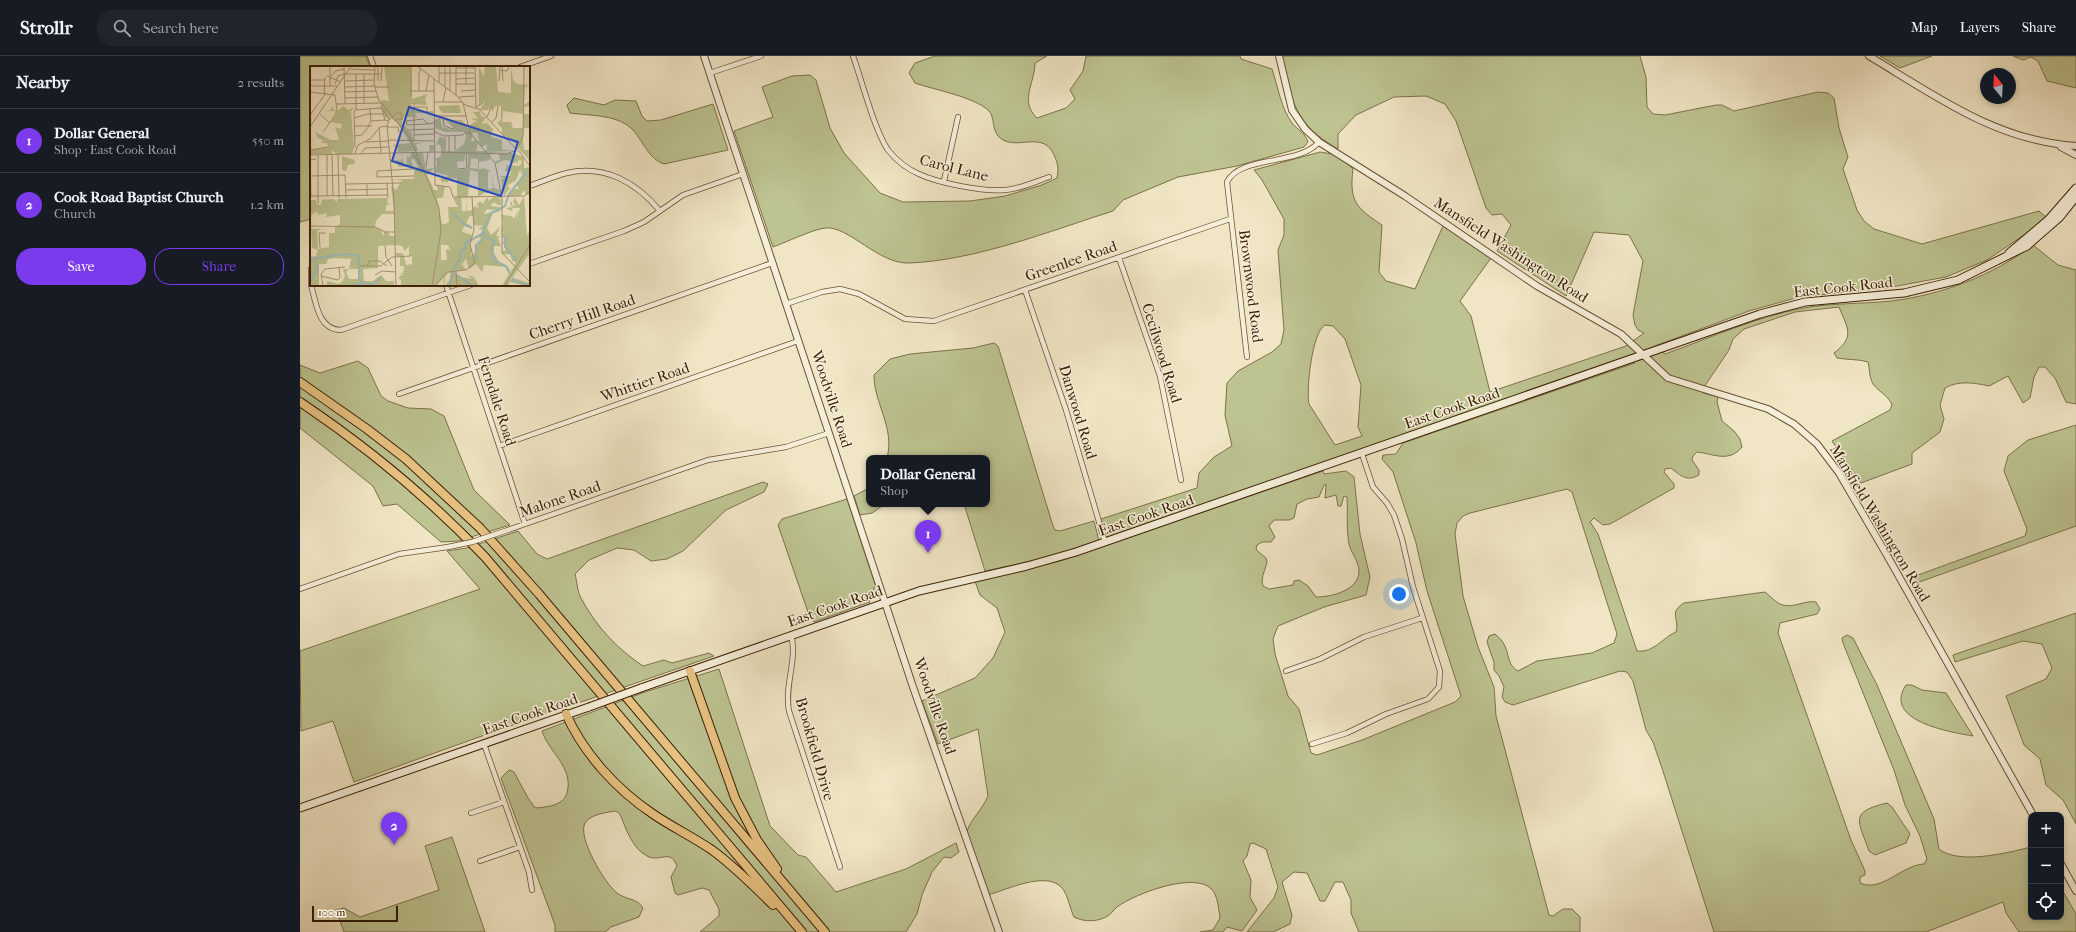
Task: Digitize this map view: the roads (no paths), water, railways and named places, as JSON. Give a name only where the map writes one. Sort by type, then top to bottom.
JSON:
[{"type":"highway","points":[[300,382],[348,415],[406,459],[480,528],[535,589],[824,932]]},
{"type":"highway","points":[[300,402],[336,426],[397,474],[452,523],[485,557],[802,932]]},
{"type":"highway","points":[[690,671],[725,773],[740,808],[762,848],[813,918]]},
{"type":"highway","points":[[566,714],[595,760],[624,791],[652,813],[701,842],[723,858],[758,890],[796,932]]},
{"type":"main road","name":"East Cook Road","points":[[2001,259],[2048,220],[2076,188]]},
{"type":"main road","name":"East Cook Road","points":[[300,808],[885,602],[946,583],[1045,562],[1362,454],[1784,307],[1817,301],[1888,295],[1922,290],[1958,280],[2016,253],[2039,236],[2060,217],[2076,197]]},
{"type":"street","points":[[370,56],[374,66]]},
{"type":"street","points":[[523,66],[551,56]]},
{"type":"street","name":"Woodville Road","points":[[704,56],[885,602],[999,932]]},
{"type":"street","points":[[710,73],[761,56]]},
{"type":"street","name":"Carol Lane","points":[[853,56],[881,136],[888,150],[919,175],[982,189],[1000,190],[1017,188],[1049,177]]},
{"type":"street","name":"Mansfield Washington Road","points":[[1279,56],[1292,110],[1305,129],[1319,142],[1405,196],[1537,286],[1621,334],[1661,374],[1675,382],[1756,404],[1777,413],[1794,424],[1820,447],[1839,473],[1888,557],[2031,812]]},
{"type":"street","points":[[1870,56],[1983,123],[2011,134],[2060,146],[2076,146]]},
{"type":"street","points":[[944,181],[958,117]]},
{"type":"street","points":[[1230,219],[1226,188],[1229,178],[1232,175],[1250,166],[1311,151],[1319,142]]},
{"type":"street","points":[[2060,146],[2076,155]]},
{"type":"street","points":[[530,186],[568,173],[586,171],[607,174],[635,186],[648,196],[660,211]]},
{"type":"street","points":[[530,264],[624,231],[644,222],[691,192],[743,174]]},
{"type":"street","name":"Greenlee Road","points":[[786,304],[822,292],[840,289],[849,290],[867,298],[905,319],[924,322],[945,318],[1230,219]]},
{"type":"street","name":"Brownwood Road","points":[[1230,219],[1247,357]]},
{"type":"street","name":"Cecilwood Road","points":[[1119,258],[1161,380],[1181,480]]},
{"type":"street","name":"Cherry Hill Road","points":[[399,394],[772,263]]},
{"type":"street","points":[[312,286],[322,319],[330,328],[334,330],[346,329],[468,286]]},
{"type":"street","name":"Ferndale Road","points":[[446,286],[525,524]]},
{"type":"street","name":"Danwood Road","points":[[1025,290],[1066,410],[1104,542]]},
{"type":"street","name":"Whittier Road","points":[[499,446],[798,341]]},
{"type":"street","name":"Malone Road","points":[[300,589],[399,554],[472,542],[699,462],[779,448],[829,433]]},
{"type":"street","points":[[1312,744],[1347,733],[1386,714],[1428,699],[1436,691],[1440,682],[1440,671],[1422,618],[1394,515],[1387,503],[1373,487],[1362,454]]},
{"type":"street","points":[[1286,671],[1320,659],[1364,637],[1422,618]]},
{"type":"street","name":"Brookfield Drive","points":[[791,636],[794,649],[787,691],[788,711],[840,867]]},
{"type":"street","points":[[484,744],[530,876],[532,890]]},
{"type":"street","points":[[471,813],[504,802]]},
{"type":"street","points":[[480,861],[520,847]]},
{"type":"street","points":[[2064,869],[2076,891]]},
{"type":"place","name":"Dollar General","points":[[928,553]]},
{"type":"place","name":"Cook Road Baptist Church","points":[[394,845]]}]
